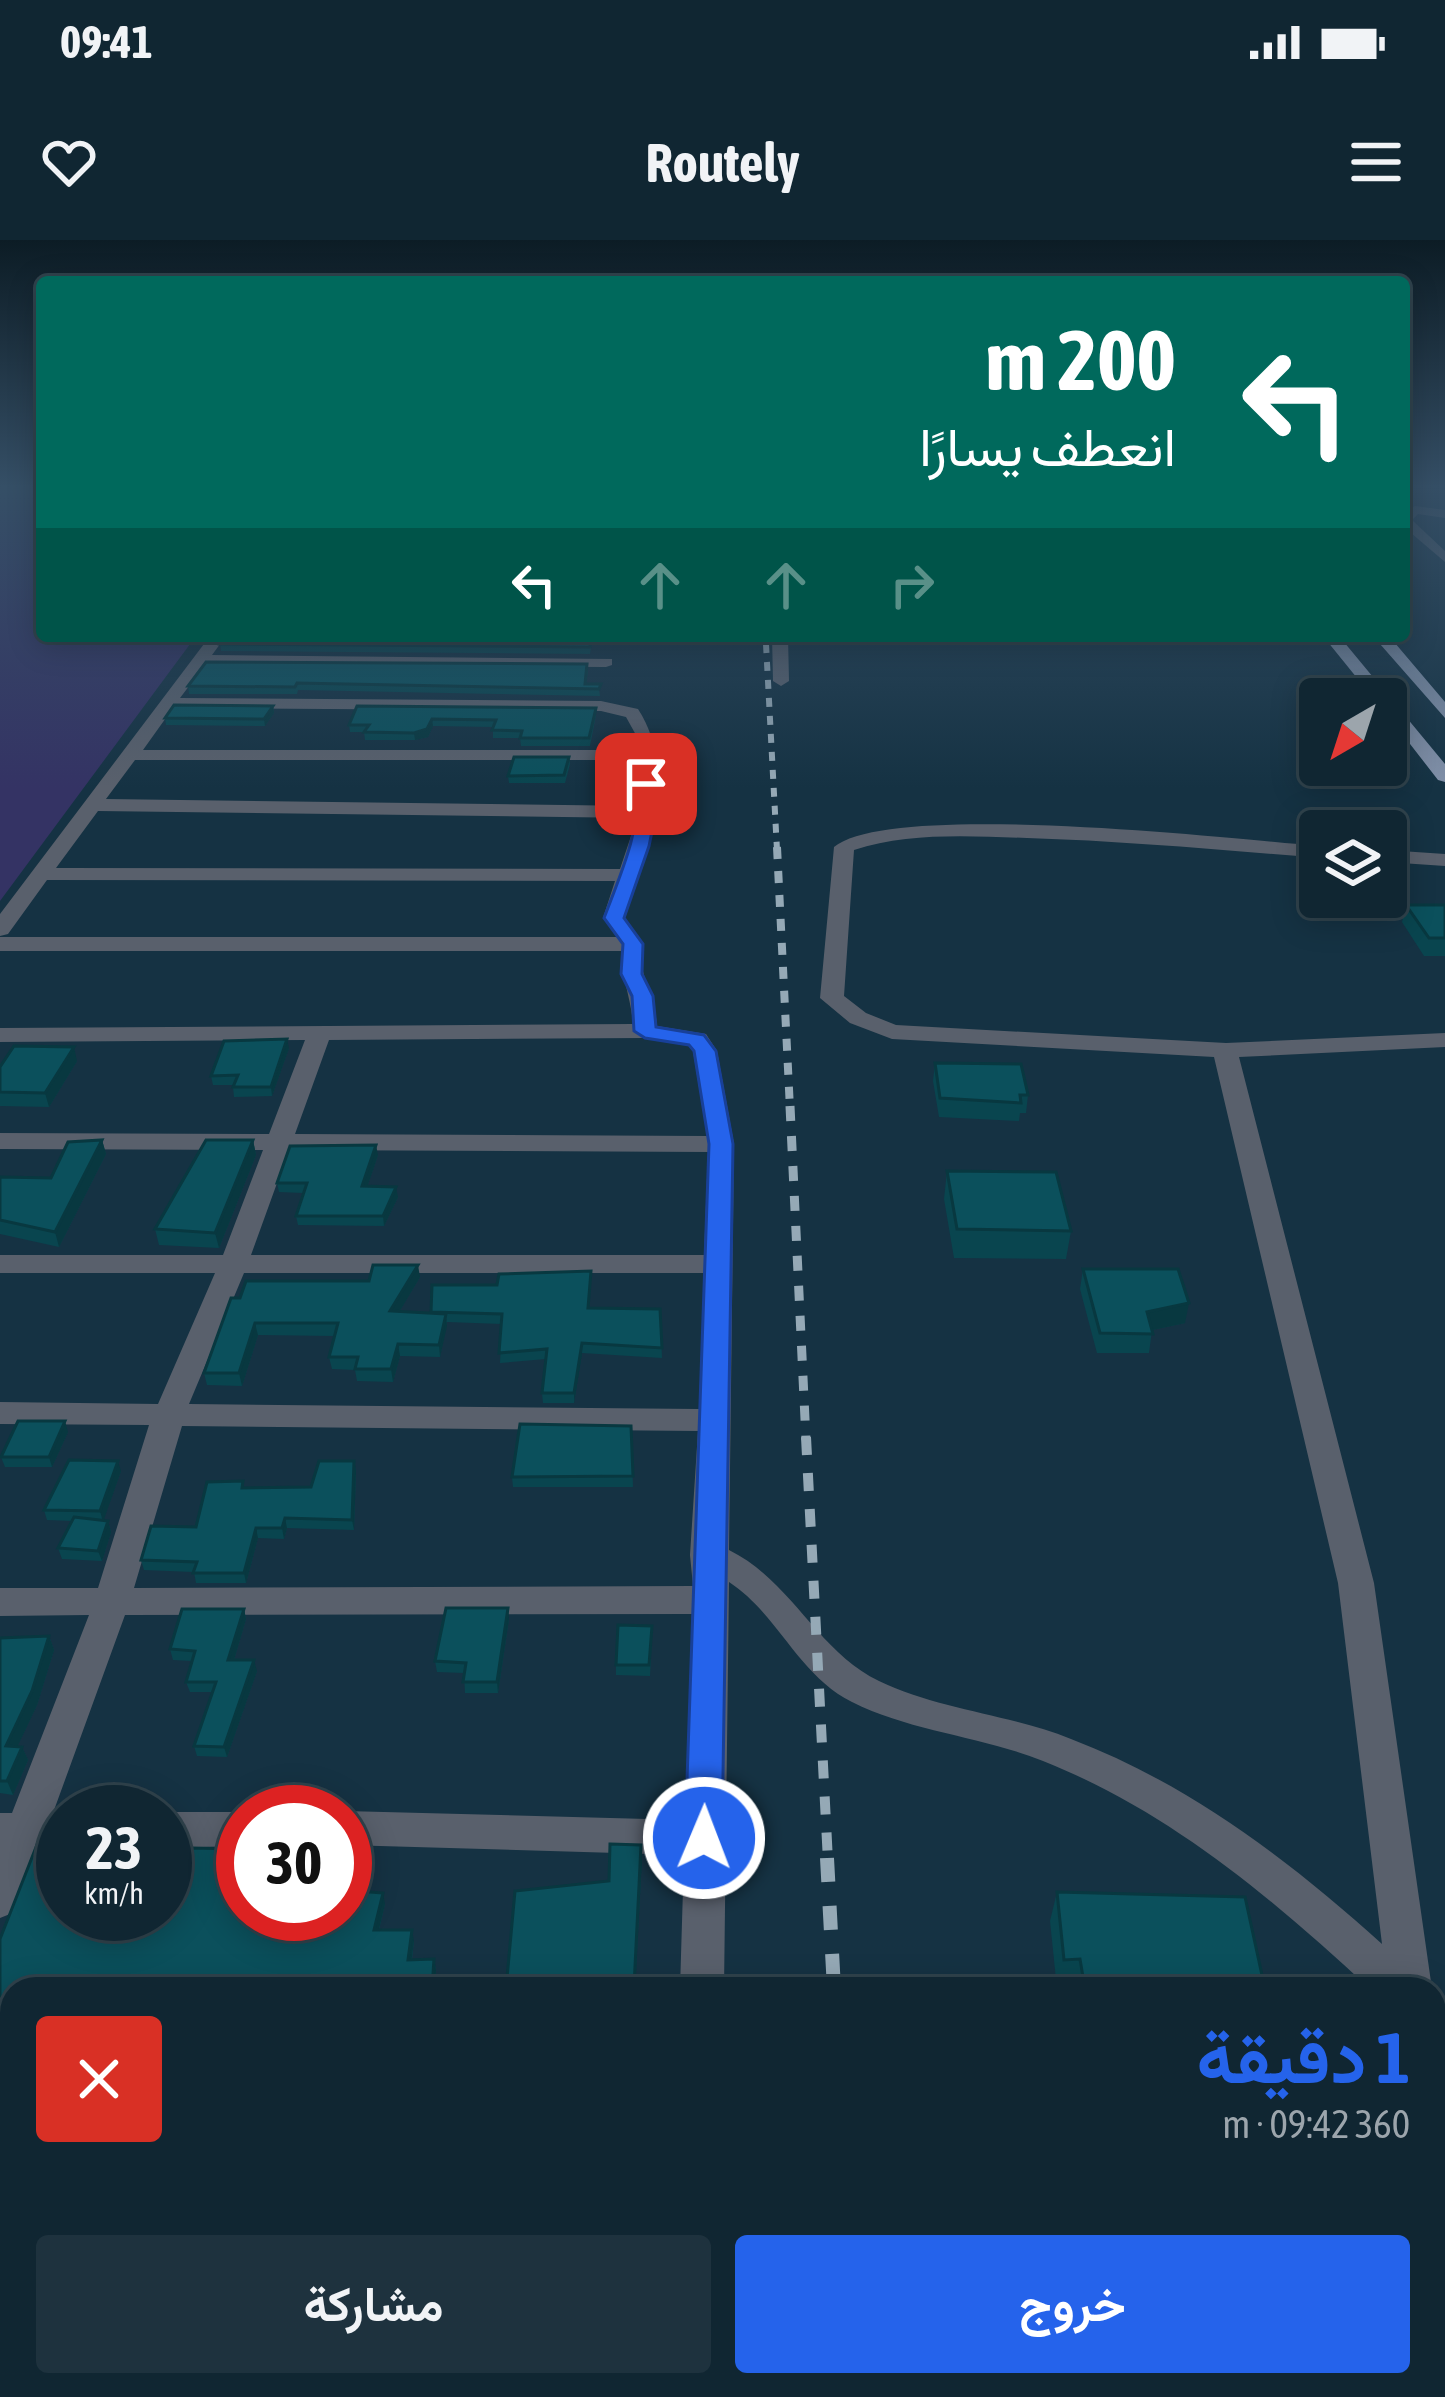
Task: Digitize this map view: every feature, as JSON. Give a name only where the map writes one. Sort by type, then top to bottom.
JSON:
[{"type":"main road","points":[[1336,642],[1365,678]]},
{"type":"main road","points":[[1386,642],[1445,712]]},
{"type":"main road","points":[[1407,729],[1445,776]]},
{"type":"street","points":[[0,929],[214,642]]},
{"type":"street","points":[[601,706],[608,642]]},
{"type":"street","points":[[780,642],[781,681]]},
{"type":"street","points":[[200,660],[606,662]]},
{"type":"street","points":[[168,703],[601,706],[632,713],[640,721],[648,812],[614,918],[633,944],[632,974],[643,996],[645,1031]]},
{"type":"street","points":[[126,755],[645,755]]},
{"type":"street","points":[[88,806],[648,812]]},
{"type":"street","points":[[1299,851],[995,830],[887,832],[853,840],[844,847],[832,998],[858,1018],[892,1032],[1134,1048],[1445,1040]]},
{"type":"street","points":[[1407,857],[1445,860]]},
{"type":"street","points":[[41,874],[629,874]]},
{"type":"street","points":[[0,944],[633,944]]},
{"type":"street","points":[[0,1035],[645,1031],[697,1040],[705,1051],[721,1144],[711,1420],[702,1977]]},
{"type":"street","points":[[0,1899],[30,1831],[112,1602],[170,1414],[235,1262],[319,1034]]},
{"type":"street","points":[[1226,1049],[1234,1097],[1357,1583],[1405,1977]]},
{"type":"street","points":[[0,1141],[721,1144]]},
{"type":"street","points":[[0,1264],[719,1264]]},
{"type":"street","points":[[0,1413],[711,1420]]},
{"type":"street","points":[[709,1555],[747,1574],[821,1663],[862,1689],[920,1713],[1057,1749],[1203,1824],[1282,1880],[1392,1977]]},
{"type":"street","points":[[0,1602],[709,1600]]},
{"type":"street","points":[[372,1829],[704,1838]]},
{"type":"shaded area","points":[[0,587],[36,587],[36,642],[192,642],[0,901]]},
{"type":"building","points":[[221,642],[590,642],[590,647]]},
{"type":"building","points":[[206,662],[587,664],[585,684],[601,684],[599,689],[297,683],[295,687],[188,686]]},
{"type":"building","points":[[174,705],[273,706],[264,719],[165,718]]},
{"type":"building","points":[[357,706],[596,708],[589,738],[520,738],[522,731],[492,730],[496,720],[432,719],[427,729],[414,733],[364,732],[369,725],[349,725]]},
{"type":"building","points":[[514,757],[569,757],[564,775],[508,776]]},
{"type":"building","points":[[1407,905],[1445,905],[1445,938],[1429,938]]},
{"type":"building","points":[[287,1039],[271,1087],[233,1087],[238,1075],[211,1076],[224,1041]]},
{"type":"building","points":[[14,1046],[74,1047],[45,1093],[0,1092],[0,1067]]},
{"type":"building","points":[[935,1063],[1021,1064],[1028,1095],[1020,1095],[1021,1103],[940,1098]]},
{"type":"building","points":[[102,1140],[55,1232],[0,1220],[0,1177],[51,1178],[68,1142]]},
{"type":"building","points":[[206,1140],[253,1140],[215,1233],[155,1229]]},
{"type":"building","points":[[376,1145],[362,1186],[396,1187],[383,1216],[296,1216],[307,1183],[277,1183],[290,1146]]},
{"type":"building","points":[[947,1171],[1056,1172],[1071,1231],[957,1229]]},
{"type":"building","points":[[373,1265],[418,1265],[390,1311],[446,1314],[439,1345],[398,1344],[391,1369],[355,1369],[358,1357],[329,1357],[338,1323],[255,1323],[239,1373],[204,1373],[231,1298],[240,1298],[246,1281],[369,1281]]},
{"type":"building","points":[[1083,1269],[1178,1269],[1189,1303],[1147,1312],[1153,1334],[1100,1333]]},
{"type":"building","points":[[591,1271],[588,1308],[660,1309],[662,1348],[582,1343],[574,1393],[542,1393],[547,1349],[499,1353],[502,1314],[431,1312],[432,1285],[497,1285],[499,1274]]},
{"type":"building","points":[[18,1421],[65,1421],[49,1457],[1,1457]]},
{"type":"building","points":[[520,1424],[631,1426],[633,1476],[512,1477]]},
{"type":"building","points":[[69,1460],[118,1461],[100,1511],[44,1510]]},
{"type":"building","points":[[319,1461],[354,1461],[352,1520],[285,1518],[282,1528],[256,1528],[244,1573],[193,1573],[197,1562],[141,1560],[151,1526],[196,1527],[207,1482],[243,1481],[242,1488],[311,1487]]},
{"type":"building","points":[[74,1517],[108,1521],[98,1551],[58,1548]]},
{"type":"building","points":[[446,1608],[508,1608],[497,1682],[463,1682],[466,1663],[435,1661]]},
{"type":"building","points":[[182,1609],[244,1609],[228,1660],[254,1660],[224,1747],[194,1746],[216,1682],[186,1682],[195,1651],[170,1649]]},
{"type":"building","points":[[618,1625],[652,1626],[649,1665],[616,1665]]},
{"type":"building","points":[[49,1636],[32,1691],[6,1746],[22,1747],[7,1781],[0,1781],[0,1638]]},
{"type":"building","points":[[610,1844],[641,1845],[634,1977],[507,1977],[515,1891],[609,1881]]},
{"type":"building","points":[[36,1847],[36,1941],[192,1941],[192,1848],[216,1848],[216,1941],[372,1941],[372,1892],[383,1893],[374,1930],[412,1930],[408,1960],[434,1959],[433,1977],[0,1977],[0,1939]]},
{"type":"building","points":[[1057,1892],[1245,1897],[1262,1977],[1083,1977],[1080,1959],[1064,1960]]},
{"type":"railway","points":[[767,642],[767,647]]},
{"type":"railway","points":[[766,644],[777,850]]},
{"type":"railway","points":[[777,847],[790,1109]]},
{"type":"railway","points":[[790,1106],[806,1440]]},
{"type":"railway","points":[[806,1437],[828,1861]]},
{"type":"railway","points":[[827,1858],[833,1977]]},
{"type":"route","points":[[646,784],[648,812],[640,846],[614,918],[633,944],[632,974],[643,996],[645,1031],[677,1033],[697,1040],[705,1051],[721,1144],[704,1838]]}]
